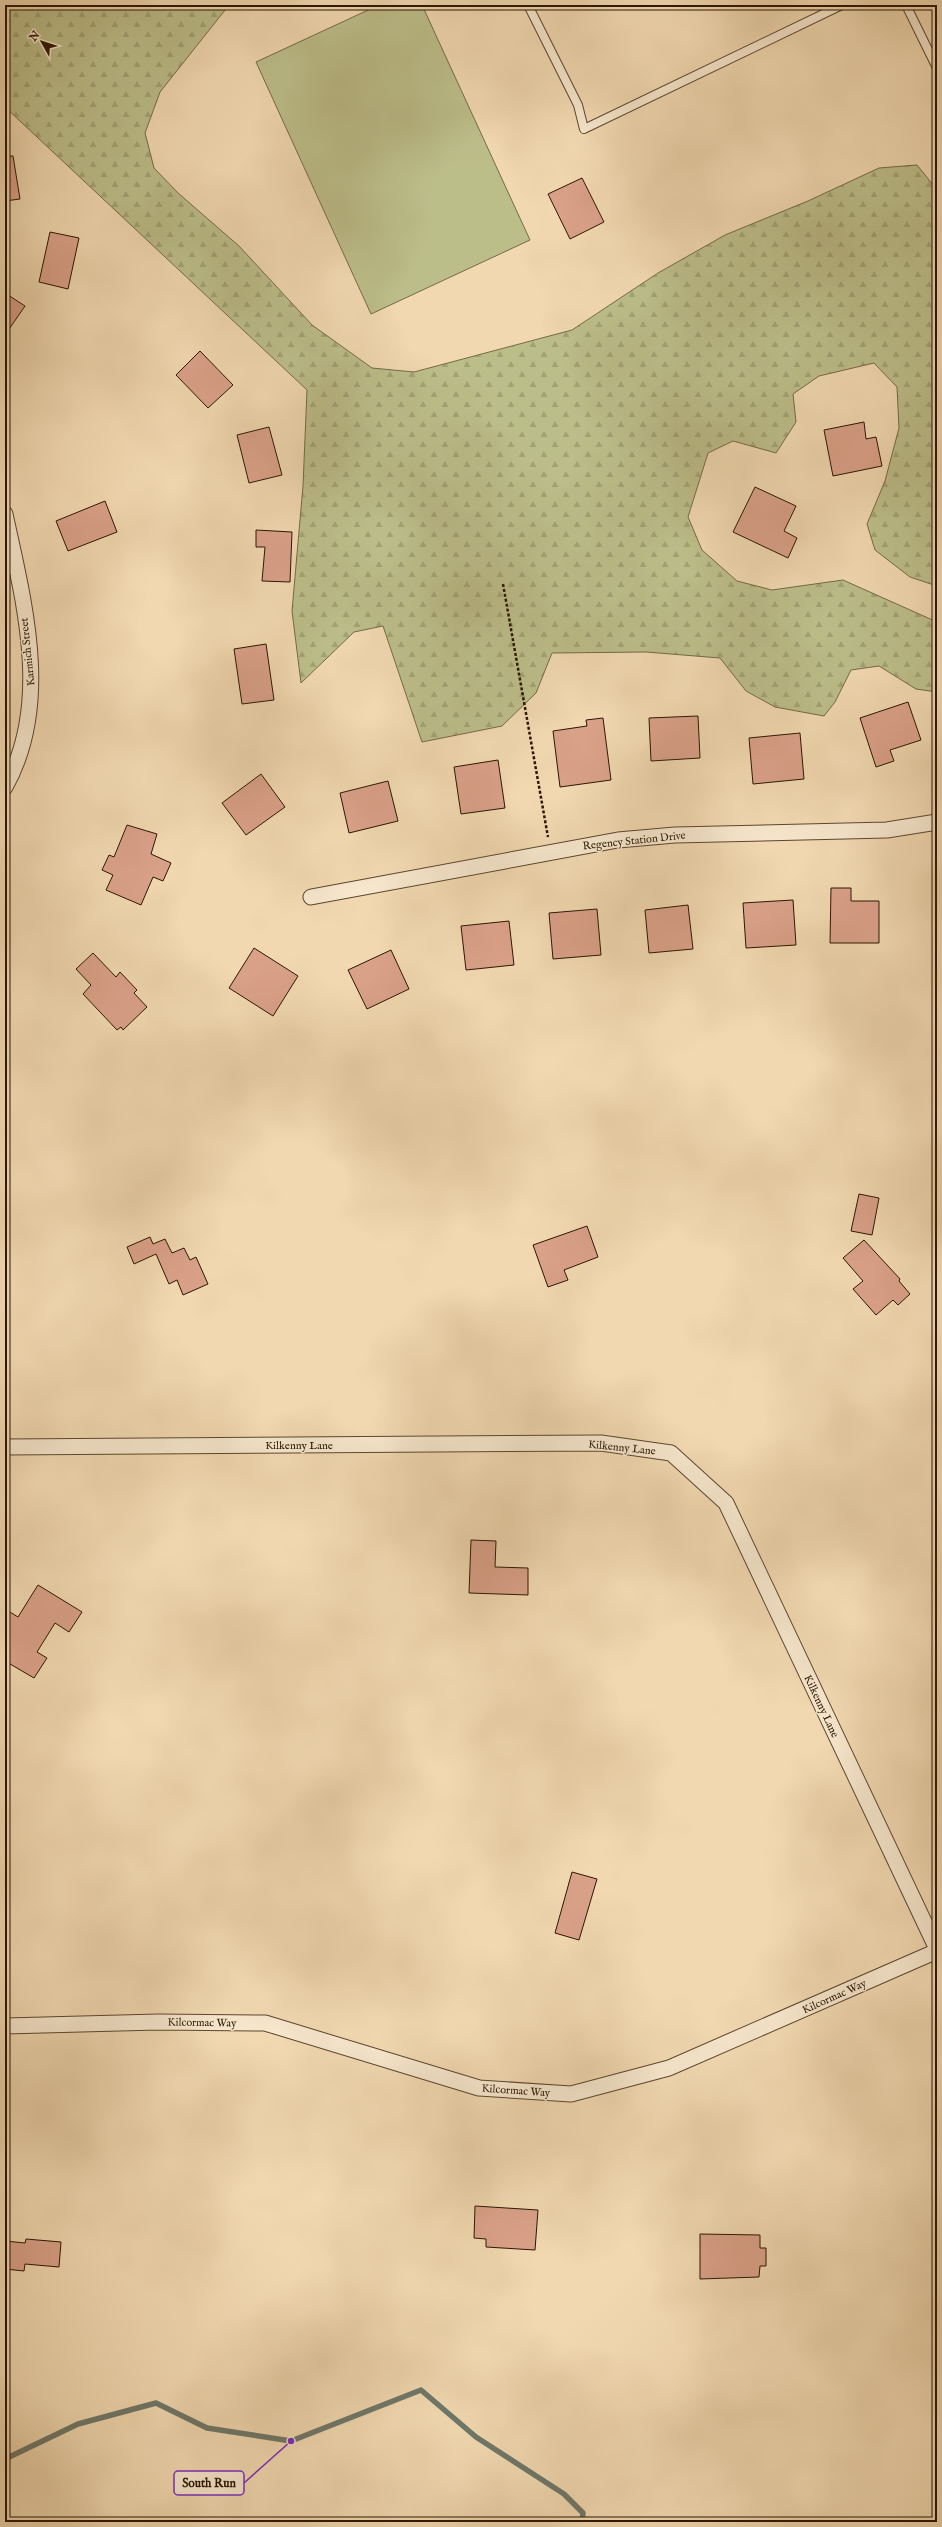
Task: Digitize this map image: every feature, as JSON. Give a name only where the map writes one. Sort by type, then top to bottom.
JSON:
[{"type":"street","name":"Karmich Street","points":[[5,514],[28,639],[32,693],[26,735],[15,770],[5,788]]},
{"type":"street","name":"Regency Station Drive","points":[[311,897],[551,851],[618,840],[675,835],[887,830],[937,822]]},
{"type":"street","name":"Kilkenny Lane","points":[[5,1447],[601,1443],[671,1453],[726,1503],[937,1950]]},
{"type":"street","name":"Kilcormac Way","points":[[5,2026],[158,2022],[265,2023],[479,2088],[571,2094],[669,2068],[937,1950]]},
{"type":"lane","points":[[528,5],[578,105],[584,129],[842,5]]},
{"type":"lane","points":[[906,5],[937,68]]},
{"type":"path","points":[[503,584],[551,851]]},
{"type":"green space","points":[[5,5],[229,5],[160,92],[145,133],[154,168],[178,193],[239,246],[312,325],[372,368],[414,372],[572,330],[658,273],[725,235],[808,201],[879,168],[917,165],[937,190],[937,586],[910,577],[875,550],[867,524],[885,481],[899,428],[897,387],[874,363],[819,376],[793,394],[796,422],[776,453],[733,441],[708,453],[688,517],[702,550],[737,581],[772,590],[843,580],[937,622],[937,692],[916,689],[879,666],[851,670],[835,702],[824,716],[775,707],[746,691],[720,658],[646,652],[552,653],[536,693],[502,726],[422,742],[383,626],[354,632],[301,683],[292,611],[303,486],[307,390],[5,107]]},
{"type":"green space","points":[[379,5],[422,5],[530,240],[371,314],[256,62]]},
{"type":"building","points":[[5,156],[13,156],[20,199],[5,201]]},
{"type":"building","points":[[582,178],[604,222],[570,239],[548,194]]},
{"type":"building","points":[[50,232],[79,238],[68,289],[39,282]]},
{"type":"building","points":[[5,293],[25,306],[5,335]]},
{"type":"building","points":[[200,351],[233,385],[208,408],[176,375]]},
{"type":"building","points":[[864,422],[866,439],[876,437],[882,466],[833,476],[824,430]]},
{"type":"building","points":[[269,427],[282,475],[249,483],[237,435]]},
{"type":"building","points":[[755,487],[796,506],[784,531],[797,538],[788,558],[733,532]]},
{"type":"building","points":[[105,501],[117,532],[68,551],[56,521]]},
{"type":"building","points":[[256,530],[292,532],[290,582],[262,581],[265,547],[256,547]]},
{"type":"building","points":[[266,644],[274,700],[242,704],[234,649]]},
{"type":"building","points":[[908,702],[921,740],[890,750],[894,761],[876,767],[860,718]]},
{"type":"building","points":[[698,716],[700,758],[651,761],[649,718]]},
{"type":"building","points":[[603,718],[611,780],[560,787],[553,731],[587,726],[586,720]]},
{"type":"building","points":[[800,733],[804,779],[753,784],[749,738]]},
{"type":"building","points":[[498,760],[505,808],[461,814],[454,767]]},
{"type":"building","points":[[261,774],[285,807],[246,835],[222,803]]},
{"type":"building","points":[[388,781],[398,821],[349,833],[340,793]]},
{"type":"building","points":[[127,825],[157,834],[151,854],[171,863],[163,881],[153,877],[141,905],[106,890],[113,875],[102,870],[109,855],[114,857]]},
{"type":"building","points":[[831,888],[851,888],[851,901],[879,901],[879,943],[830,943]]},
{"type":"building","points":[[793,900],[796,945],[746,948],[743,903]]},
{"type":"building","points":[[688,905],[693,949],[649,953],[645,910]]},
{"type":"building","points":[[597,909],[601,955],[553,959],[549,913]]},
{"type":"building","points":[[509,921],[514,965],[466,970],[461,926]]},
{"type":"building","points":[[254,948],[298,976],[273,1016],[229,988]]},
{"type":"building","points":[[391,950],[409,989],[367,1009],[348,970]]},
{"type":"building","points":[[93,953],[116,977],[120,972],[137,990],[134,993],[147,1007],[123,1030],[121,1027],[117,1030],[83,994],[91,985],[76,969]]},
{"type":"building","points":[[859,1194],[879,1198],[872,1235],[851,1231]]},
{"type":"building","points":[[587,1226],[598,1257],[564,1270],[568,1280],[548,1287],[533,1245]]},
{"type":"building","points":[[150,1237],[153,1244],[165,1239],[172,1253],[184,1248],[190,1260],[196,1257],[208,1284],[183,1295],[177,1280],[169,1284],[156,1254],[134,1264],[127,1247]]},
{"type":"building","points":[[864,1240],[900,1279],[899,1281],[910,1294],[898,1305],[893,1300],[876,1315],[853,1289],[863,1281],[843,1258]]},
{"type":"building","points":[[471,1540],[496,1541],[495,1567],[528,1568],[528,1595],[469,1593]]},
{"type":"building","points":[[38,1585],[82,1612],[69,1632],[55,1623],[37,1652],[47,1658],[34,1678],[5,1661],[5,1609],[18,1617]]},
{"type":"building","points":[[572,1872],[597,1879],[579,1940],[555,1933]]},
{"type":"building","points":[[475,2206],[538,2210],[535,2250],[486,2247],[486,2239],[474,2238]]},
{"type":"building","points":[[700,2234],[760,2235],[760,2248],[766,2248],[766,2266],[760,2266],[759,2277],[700,2279]]},
{"type":"building","points":[[26,2239],[61,2242],[59,2267],[25,2264],[24,2271],[5,2269],[5,2241],[25,2243]]},
{"type":"waterway","points":[[5,2459],[78,2424],[156,2403],[207,2428],[291,2441],[421,2390],[476,2437],[564,2494],[583,2513],[582,2522]]},
{"type":"place","name":"South Run","points":[[291,2441]]}]
